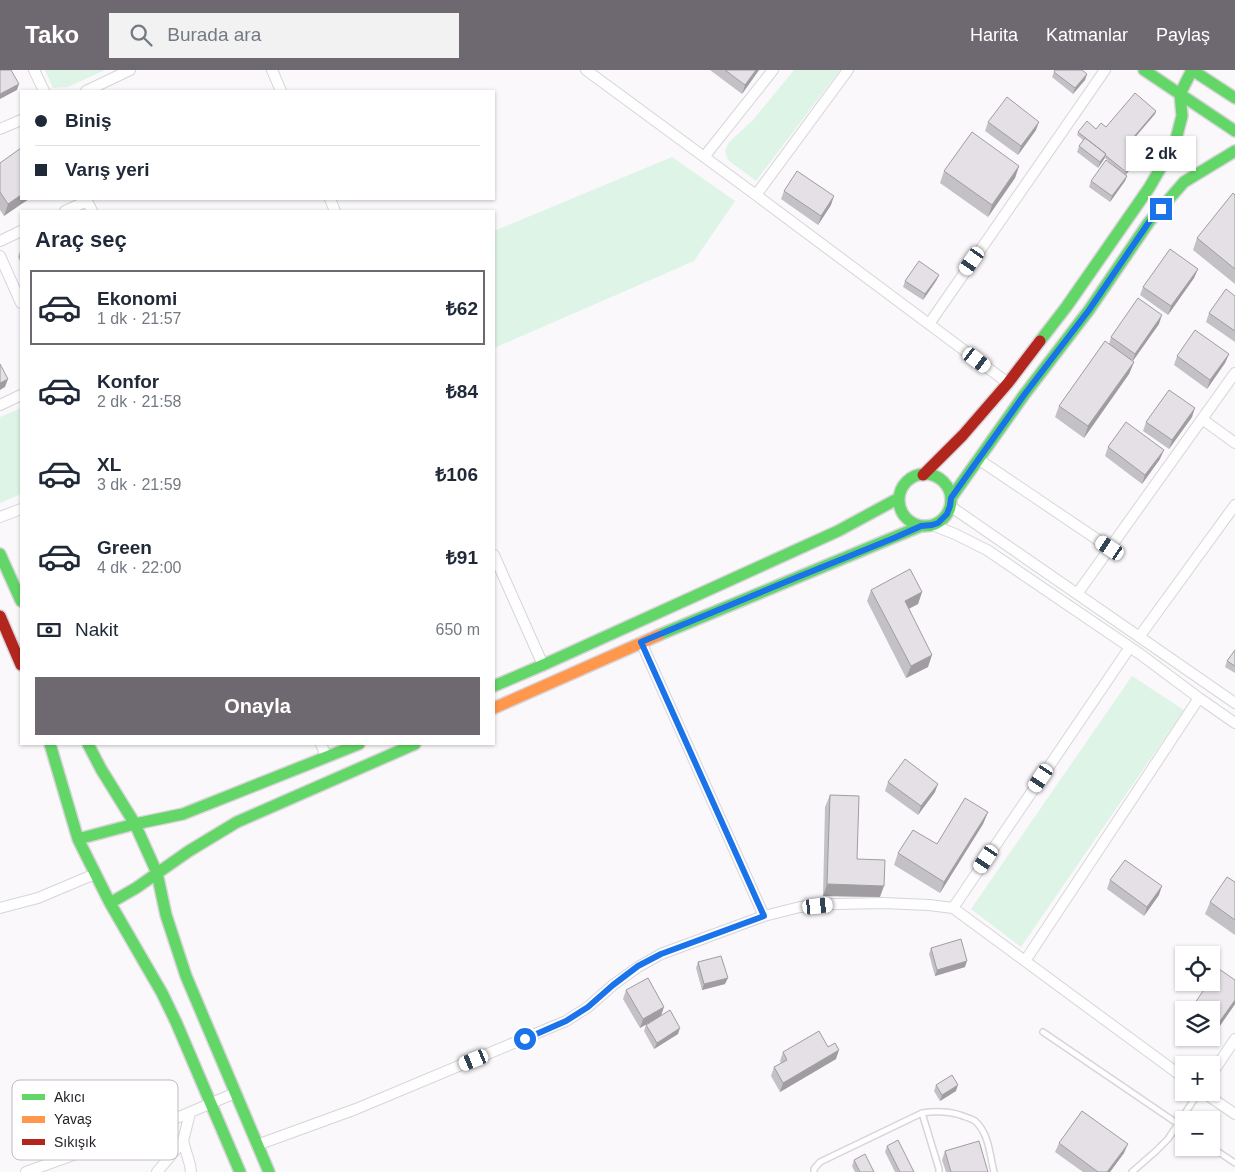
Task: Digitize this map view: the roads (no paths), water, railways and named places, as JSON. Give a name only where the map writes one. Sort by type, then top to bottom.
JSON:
[{"type":"street","points":[[34,70],[44,90]]},
{"type":"street","points":[[88,90],[130,70]]},
{"type":"street","points":[[272,70],[281,90]]},
{"type":"street","points":[[586,70],[1008,384]]},
{"type":"street","points":[[704,157],[773,70]]},
{"type":"street","points":[[756,195],[848,70]]},
{"type":"street","points":[[929,324],[1105,70]]},
{"type":"street","points":[[1144,70],[1235,131]]},
{"type":"street","points":[[923,475],[963,435],[1008,384],[1067,306],[1149,188],[1176,143],[1182,116],[1180,94],[1192,70],[1235,98]]},
{"type":"street","points":[[0,129],[20,120]]},
{"type":"street","points":[[495,708],[641,642],[894,538],[938,523],[947,514],[950,502],[978,459],[1089,310],[1149,222],[1184,182],[1235,151]]},
{"type":"street","points":[[67,210],[87,200]]},
{"type":"street","points":[[0,241],[20,231]]},
{"type":"street","points":[[0,256],[20,301]]},
{"type":"street","points":[[1077,594],[1235,373]]},
{"type":"street","points":[[0,405],[20,395]]},
{"type":"street","points":[[1202,420],[1235,443]]},
{"type":"street","points":[[978,459],[1110,548]]},
{"type":"street","points":[[1235,703],[1077,594],[950,502],[948,490],[938,478],[931,475],[923,475],[908,481],[904,486],[899,498],[900,506],[903,513],[914,524],[955,534],[986,550],[1130,648],[1235,723]]},
{"type":"street","points":[[495,686],[838,531],[899,498]]},
{"type":"street","points":[[1139,637],[1235,507]]},
{"type":"street","points":[[0,517],[20,509]]},
{"type":"street","points":[[0,554],[20,599]]},
{"type":"street","points":[[495,557],[543,665]]},
{"type":"street","points":[[0,616],[20,663]]},
{"type":"street","points":[[641,642],[764,916]]},
{"type":"street","points":[[952,908],[1130,648]]},
{"type":"street","points":[[1026,961],[1199,698]]},
{"type":"street","points":[[50,745],[78,839],[110,903],[162,993],[240,1172]]},
{"type":"street","points":[[89,745],[135,824],[157,873],[166,915],[183,968],[269,1172]]},
{"type":"street","points":[[320,745],[326,756]]},
{"type":"street","points":[[78,839],[183,814],[356,745]]},
{"type":"street","points":[[110,903],[237,822],[413,745]]},
{"type":"street","points":[[0,908],[38,898],[95,874]]},
{"type":"street","points":[[257,1144],[356,1109],[566,1021],[588,1007],[638,966],[661,954],[764,916],[800,907],[836,904],[883,903],[952,908],[1175,1071]]},
{"type":"street","points":[[1220,1062],[1235,1039]]},
{"type":"street","points":[[178,1116],[235,1093]]},
{"type":"street","points":[[1216,1101],[1235,1114]]},
{"type":"street","points":[[178,1147],[183,1141],[190,1112]]},
{"type":"street","points":[[183,1141],[191,1172]]},
{"type":"street","points":[[26,1172],[59,1160]]},
{"type":"street","points":[[157,1172],[167,1160]]},
{"type":"lane","points":[[1043,1032],[1175,1122]]},
{"type":"lane","points":[[814,1172],[820,1162],[922,1113],[936,1110],[952,1112],[974,1120],[981,1128],[986,1139],[994,1172]]},
{"type":"lane","points":[[922,1113],[939,1172]]},
{"type":"lane","points":[[1132,1172],[1168,1139],[1175,1128]]},
{"type":"lane","points":[[1220,1152],[1235,1163]]}]
